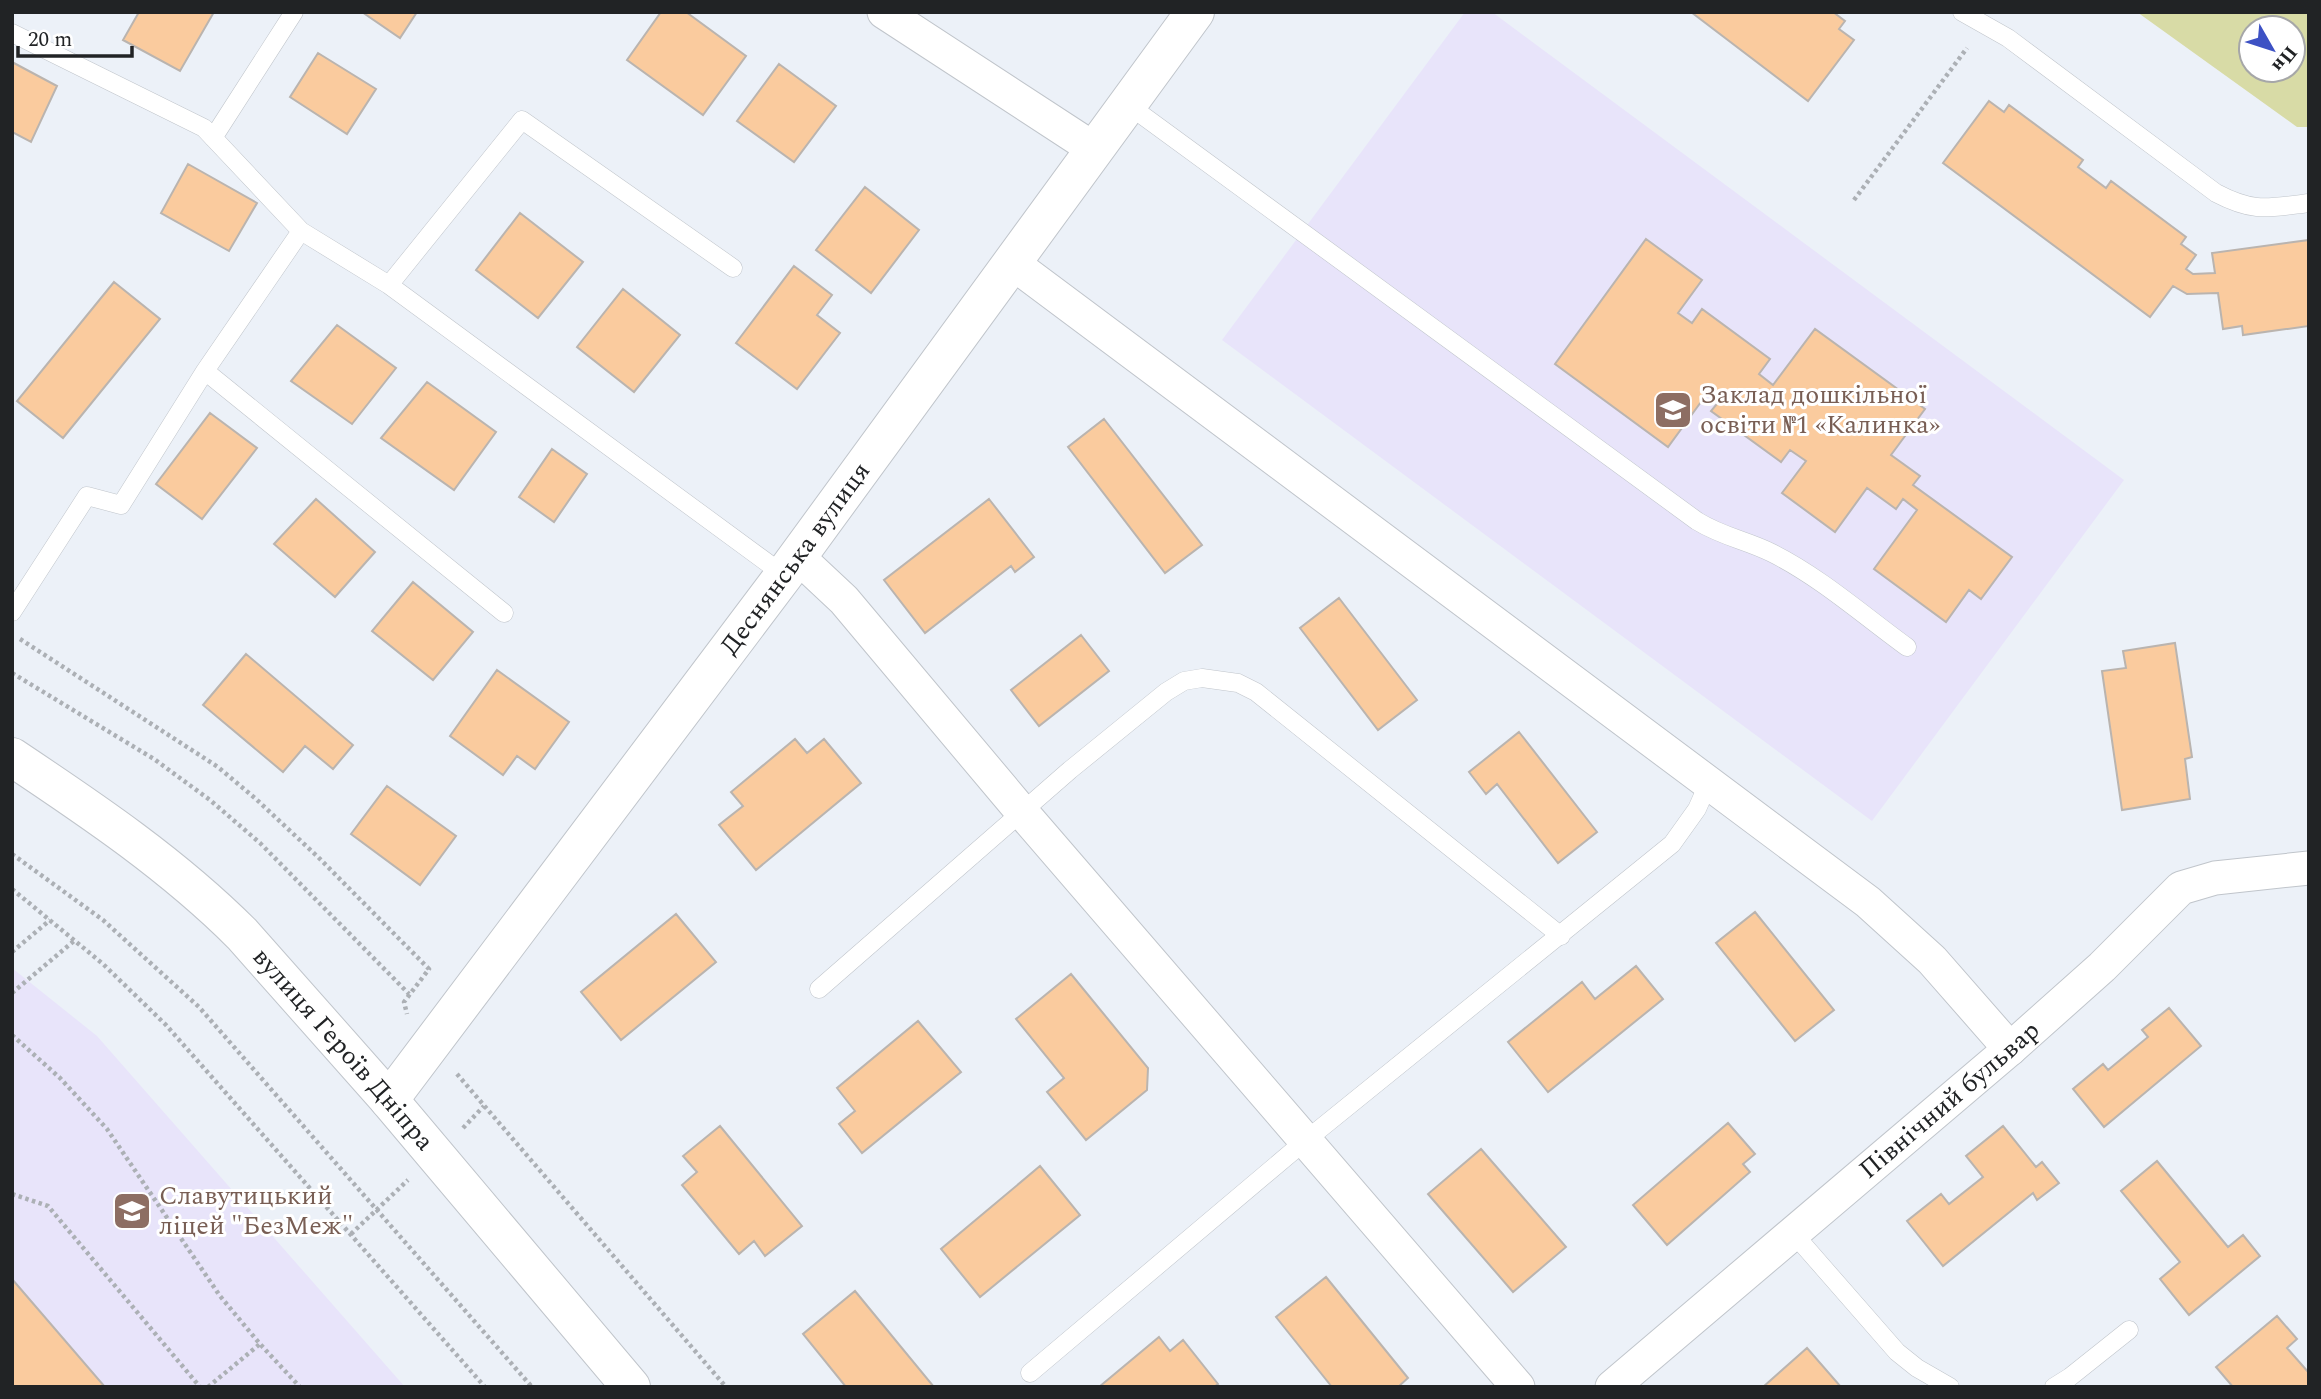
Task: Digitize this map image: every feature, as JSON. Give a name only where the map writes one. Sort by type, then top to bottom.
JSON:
[{"type":"street","points":[[884,12],[1094,149]]},
{"type":"street","name":"Деснянська вулиця","points":[[389,1100],[791,566],[1195,12]]},
{"type":"street","points":[[1011,262],[1819,864],[1901,930],[1932,960],[2010,1049]]},
{"type":"street","points":[[791,566],[844,600],[1022,812],[1518,1387]]},
{"type":"street","name":"вулиця Героїв Дніпра","points":[[12,758],[97,813],[218,910],[389,1100],[631,1387]]},
{"type":"street","name":"Північний бульвар","points":[[1612,1387],[2010,1049],[2102,967],[2181,888],[2215,878],[2309,868]]},
{"type":"lane","points":[[213,138],[295,12]]},
{"type":"lane","points":[[1962,12],[2024,49],[2216,193],[2245,207],[2309,203]]},
{"type":"lane","points":[[12,33],[204,128],[301,231],[389,285],[791,566]]},
{"type":"lane","points":[[1127,104],[1697,521],[1717,533],[1755,545],[1791,563],[1907,647]]},
{"type":"lane","points":[[389,285],[522,120],[733,268]]},
{"type":"lane","points":[[12,612],[87,496],[121,505],[205,371],[301,231]]},
{"type":"lane","points":[[205,371],[504,612]]},
{"type":"lane","points":[[819,989],[1112,734],[1166,692],[1184,681],[1202,678],[1238,683],[1256,692],[1561,936]]},
{"type":"lane","points":[[1030,1373],[1305,1141],[1672,844],[1697,809],[1709,782]]},
{"type":"lane","points":[[1793,1233],[1897,1352],[1950,1387]]},
{"type":"lane","points":[[2054,1387],[2129,1330]]},
{"type":"path","points":[[1854,200],[1985,24]]},
{"type":"path","points":[[12,634],[218,767],[256,799],[429,969],[404,1002],[405,1012],[726,1387]]},
{"type":"path","points":[[12,673],[153,759],[210,800],[260,843],[409,995]]},
{"type":"path","points":[[12,854],[103,920],[199,1007],[531,1387]]},
{"type":"path","points":[[12,890],[75,940],[129,989],[195,1056],[485,1387]]},
{"type":"path","points":[[12,952],[50,920]]},
{"type":"path","points":[[12,993],[75,940]]},
{"type":"path","points":[[12,1035],[60,1077],[107,1129],[206,1276],[260,1344],[300,1387]]},
{"type":"path","points":[[12,1194],[48,1206],[200,1387]]},
{"type":"path","points":[[208,1387],[260,1344]]},
{"type":"shaded area","name":"Заклад дошкільної освіти №1 «Калинка»","points":[[1465,12],[1492,12],[2124,480],[1872,821],[1222,340]]},
{"type":"shaded area","name":"Славутицький ліцей \"БезМеж\"","points":[[12,968],[97,1036],[405,1387],[12,1387]]},
{"type":"green space","points":[[2137,12],[2309,12],[2309,127],[2297,127],[2237,84],[2307,84],[2307,14],[2237,14],[2237,84]]},
{"type":"building","points":[[139,12],[214,12],[180,71],[123,40]]},
{"type":"building","points":[[362,12],[417,12],[400,38]]},
{"type":"building","points":[[661,12],[686,12],[746,56],[703,115],[627,60]]},
{"type":"building","points":[[1691,12],[1833,12],[1845,21],[1839,29],[1854,40],[1808,101]]},
{"type":"building","points":[[318,53],[376,89],[347,134],[290,97]]},
{"type":"building","points":[[12,62],[57,86],[31,142],[12,132]]},
{"type":"building","points":[[779,64],[836,106],[794,162],[737,121]]},
{"type":"building","points":[[1989,101],[2004,112],[2009,105],[2083,160],[2078,167],[2106,188],[2111,181],[2186,237],[2181,244],[2196,255],[2186,269],[2193,274],[2215,273],[2212,253],[2309,240],[2309,326],[2243,335],[2242,326],[2223,329],[2218,293],[2187,294],[2173,286],[2150,317],[1943,163]]},
{"type":"building","points":[[188,164],[257,203],[229,251],[161,213]]},
{"type":"building","points":[[865,187],[919,230],[871,293],[816,250]]},
{"type":"building","points":[[520,213],[583,262],[538,318],[476,270]]},
{"type":"building","points":[[1646,239],[1702,280],[1678,313],[1692,323],[1702,309],[1770,359],[1759,374],[1773,385],[1815,329],[1925,409],[1891,455],[1920,476],[1913,485],[2012,557],[1981,599],[1969,590],[1946,622],[1874,569],[1917,510],[1903,499],[1896,509],[1867,488],[1835,532],[1782,493],[1806,461],[1790,450],[1781,462],[1711,411],[1721,399],[1709,391],[1668,447],[1555,364]]},
{"type":"building","points":[[794,266],[832,295],[817,315],[840,333],[797,389],[736,343]]},
{"type":"building","points":[[114,282],[160,319],[63,438],[17,401]]},
{"type":"building","points":[[623,289],[680,335],[634,392],[577,347]]},
{"type":"building","points":[[337,325],[396,368],[352,424],[291,381]]},
{"type":"building","points":[[427,382],[496,432],[454,490],[381,438]]},
{"type":"building","points":[[210,413],[257,448],[202,519],[156,484]]},
{"type":"building","points":[[1104,419],[1202,545],[1165,573],[1068,447]]},
{"type":"building","points":[[552,449],[587,474],[554,522],[519,497]]},
{"type":"building","points":[[316,499],[375,552],[335,597],[274,544]]},
{"type":"building","points":[[989,499],[1034,557],[1015,572],[1011,566],[925,633],[884,580]]},
{"type":"building","points":[[413,582],[473,632],[433,680],[372,631]]},
{"type":"building","points":[[1339,598],[1417,700],[1378,730],[1300,628]]},
{"type":"building","points":[[1081,635],[1109,671],[1039,726],[1011,690]]},
{"type":"building","points":[[2175,643],[2192,757],[2185,759],[2190,799],[2122,810],[2102,671],[2126,668],[2123,651]]},
{"type":"building","points":[[246,654],[353,745],[333,769],[305,746],[283,772],[203,705]]},
{"type":"building","points":[[497,670],[569,722],[535,769],[517,756],[503,775],[450,736]]},
{"type":"building","points":[[1519,732],[1597,832],[1558,863],[1497,784],[1486,794],[1469,772]]},
{"type":"building","points":[[795,739],[807,753],[824,739],[861,783],[756,870],[719,825],[743,806],[731,792]]},
{"type":"building","points":[[387,786],[456,836],[420,885],[351,834]]},
{"type":"building","points":[[1755,912],[1834,1010],[1795,1041],[1716,943]]},
{"type":"building","points":[[676,914],[716,962],[621,1040],[581,992]]},
{"type":"building","points":[[1636,966],[1663,999],[1548,1092],[1508,1042],[1582,982],[1595,999]]},
{"type":"building","points":[[1071,974],[1148,1068],[1147,1090],[1086,1140],[1047,1092],[1064,1078],[1016,1019]]},
{"type":"building","points":[[2169,1008],[2201,1046],[2104,1127],[2073,1089],[2103,1064],[2108,1070],[2148,1037],[2142,1030]]},
{"type":"building","points":[[918,1021],[961,1072],[862,1153],[839,1124],[855,1111],[837,1088]]},
{"type":"building","points":[[1728,1123],[1755,1154],[1743,1164],[1750,1172],[1667,1245],[1633,1205]]},
{"type":"building","points":[[720,1126],[802,1226],[765,1256],[754,1241],[739,1254],[682,1185],[697,1172],[683,1156]]},
{"type":"building","points":[[2003,1126],[2036,1167],[2042,1162],[2059,1183],[2037,1200],[2033,1193],[1943,1266],[1907,1221],[1941,1194],[1949,1204],[1983,1177],[1966,1156]]},
{"type":"building","points":[[1481,1149],[1566,1247],[1513,1292],[1428,1194]]},
{"type":"building","points":[[2157,1161],[2228,1247],[2243,1235],[2260,1256],[2189,1315],[2160,1279],[2180,1262],[2121,1191]]},
{"type":"building","points":[[1040,1166],[1080,1215],[980,1297],[941,1249]]},
{"type":"building","points":[[1326,1277],[1408,1378],[1398,1387],[1332,1387],[1276,1317]]},
{"type":"building","points":[[12,1279],[105,1387],[12,1387]]},
{"type":"building","points":[[855,1291],[934,1387],[846,1387],[803,1334]]},
{"type":"building","points":[[2277,1316],[2297,1339],[2287,1348],[2309,1373],[2309,1387],[2233,1387],[2216,1367]]},
{"type":"building","points":[[1159,1337],[1170,1351],[1183,1340],[1218,1384],[1214,1387],[1099,1387]]},
{"type":"building","points":[[1807,1348],[1841,1387],[1763,1387]]},
{"type":"place","name":"Заклад дошкільної освіти №1 «Калинка»","points":[[1673,410]]},
{"type":"place","name":"Славутицький ліцей \"БезМеж\"","points":[[132,1211]]}]
